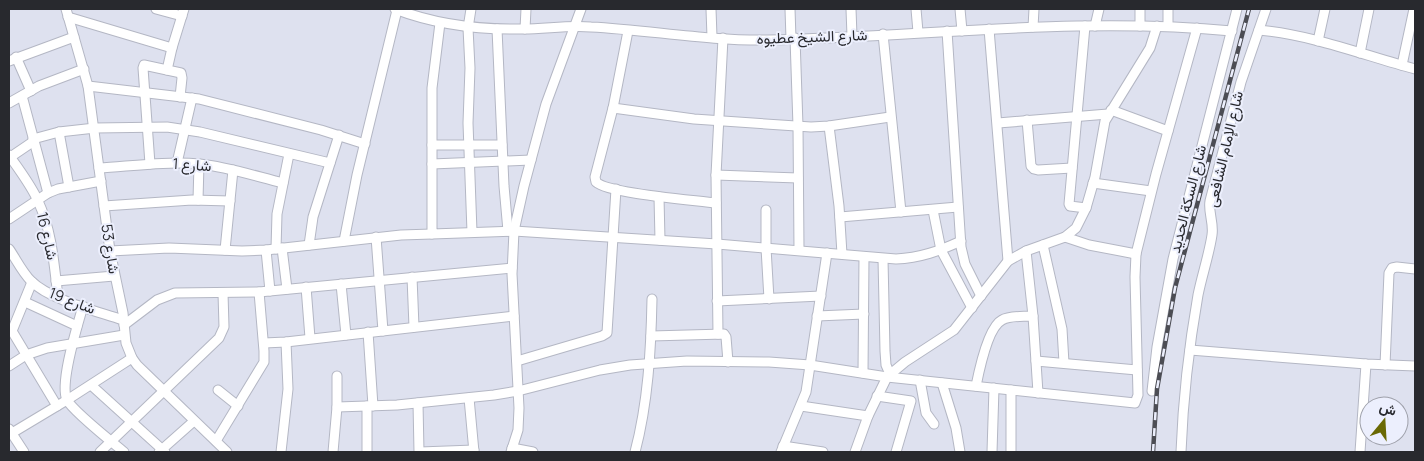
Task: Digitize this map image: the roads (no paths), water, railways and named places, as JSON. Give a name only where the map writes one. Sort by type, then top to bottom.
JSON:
[{"type":"street","points":[[156,9],[183,12],[167,70]]},
{"type":"street","points":[[344,241],[396,9]]},
{"type":"street","name":"شارع الشيخ عطيوه","points":[[396,9],[440,23],[468,28],[525,29],[576,26],[723,38],[793,38],[1085,26],[1168,26],[1232,31]]},
{"type":"street","points":[[471,9],[468,28],[470,68],[468,146],[472,232]]},
{"type":"street","points":[[525,29],[526,9]]},
{"type":"street","points":[[511,231],[546,104],[581,9]]},
{"type":"street","points":[[711,9],[712,37]]},
{"type":"street","points":[[790,9],[798,126],[800,250]]},
{"type":"street","points":[[851,9],[852,36]]},
{"type":"street","points":[[916,9],[918,32]]},
{"type":"street","points":[[960,9],[962,31]]},
{"type":"street","points":[[1033,27],[1034,9]]},
{"type":"street","points":[[1095,26],[1099,9]]},
{"type":"street","points":[[1140,9],[1140,26]]},
{"type":"street","points":[[1168,9],[1168,26]]},
{"type":"street","name":"شارع السكة الحديد","points":[[1152,391],[1173,259],[1237,9]]},
{"type":"street","name":"شارع الإمام الشافعى","points":[[1181,452],[1190,350],[1200,288],[1213,232],[1209,209],[1210,200],[1241,82],[1266,9]]},
{"type":"street","points":[[1318,41],[1325,9]]},
{"type":"street","points":[[1360,53],[1369,9]]},
{"type":"street","points":[[1402,65],[1414,9]]},
{"type":"street","points":[[67,13],[172,48]]},
{"type":"street","name":"شارع 53","points":[[67,13],[88,86],[110,250],[124,322],[126,343],[132,358],[226,452]]},
{"type":"street","points":[[432,234],[433,75],[440,23]]},
{"type":"street","points":[[1085,26],[1069,204],[1070,206],[1086,208]]},
{"type":"street","points":[[855,452],[868,416],[888,375],[948,334],[959,324],[1008,261],[1026,251],[1065,237],[1076,228],[1086,208],[1093,183],[1100,153],[1102,131],[1110,112],[1150,48],[1157,26]]},
{"type":"street","points":[[338,407],[418,403],[518,391],[600,370],[649,362],[769,362],[810,365],[920,380],[1135,403],[1138,399],[1136,254],[1197,28]]},
{"type":"street","points":[[497,29],[502,146],[511,231],[517,362],[519,420],[512,450],[533,452]]},
{"type":"street","points":[[989,29],[1008,261]]},
{"type":"street","points":[[628,30],[613,108],[595,180],[600,185],[616,189],[716,203]]},
{"type":"street","points":[[1259,30],[1287,33],[1415,68]]},
{"type":"street","points":[[947,31],[961,242],[964,264],[981,296]]},
{"type":"street","points":[[883,34],[901,212]]},
{"type":"street","points":[[31,91],[12,59],[74,37]]},
{"type":"street","points":[[718,334],[716,175],[723,38]]},
{"type":"street","points":[[150,164],[144,65],[182,75],[180,97]]},
{"type":"street","points":[[9,103],[31,91],[84,69]]},
{"type":"street","points":[[88,86],[192,98],[338,135],[365,144]]},
{"type":"street","points":[[22,96],[48,193]]},
{"type":"street","points":[[177,163],[192,98]]},
{"type":"street","points":[[613,108],[719,121],[798,126],[829,126],[890,117]]},
{"type":"street","points":[[998,123],[1110,112],[1168,131]]},
{"type":"street","points":[[1027,120],[1031,166],[1038,170],[1072,168]]},
{"type":"street","points":[[9,156],[33,140],[59,132],[95,128],[147,126],[184,129],[330,163]]},
{"type":"street","points":[[829,126],[840,217],[842,254]]},
{"type":"street","points":[[59,132],[69,187]]},
{"type":"street","points":[[308,245],[312,217],[338,135]]},
{"type":"street","points":[[432,145],[502,146]]},
{"type":"street","points":[[287,289],[276,224],[289,154]]},
{"type":"street","name":"شارع 16","points":[[9,156],[37,199],[49,233],[58,297]]},
{"type":"street","points":[[432,164],[531,160]]},
{"type":"street","name":"شارع 1","points":[[99,168],[150,164],[199,164],[234,170],[283,183]]},
{"type":"street","points":[[198,200],[199,164]]},
{"type":"street","points":[[225,250],[234,170]]},
{"type":"street","points":[[716,175],[798,178]]},
{"type":"street","points":[[9,219],[48,193],[100,181]]},
{"type":"street","points":[[1093,183],[1152,191]]},
{"type":"street","points":[[517,362],[607,333],[616,189]]},
{"type":"street","points":[[659,196],[660,240]]},
{"type":"street","points":[[104,206],[198,200],[230,200]]},
{"type":"street","points":[[840,217],[958,208]]},
{"type":"street","points":[[766,210],[769,298]]},
{"type":"street","points":[[933,210],[940,250],[972,308]]},
{"type":"street","points":[[110,250],[168,248],[266,250],[376,237],[511,231],[800,250],[883,259],[910,259],[929,255],[961,242]]},
{"type":"street","points":[[376,237],[383,331]]},
{"type":"street","points":[[1065,237],[1089,245],[1136,254]]},
{"type":"street","points":[[1043,245],[1060,322],[1064,364]]},
{"type":"street","name":"شارع 19","points":[[9,249],[32,282],[38,287],[58,297],[124,322]]},
{"type":"street","points":[[266,250],[270,291]]},
{"type":"street","points":[[1026,251],[1033,316],[1038,393]]},
{"type":"street","points":[[823,452],[782,449],[806,392],[827,253]]},
{"type":"street","points":[[863,373],[864,257]]},
{"type":"street","points":[[883,259],[885,351],[888,375]]},
{"type":"street","points":[[1385,365],[1389,273],[1392,268],[1396,267],[1415,269]]},
{"type":"street","points":[[124,322],[166,295],[186,292],[259,292],[512,268]]},
{"type":"street","points":[[56,281],[114,276]]},
{"type":"street","points":[[412,277],[414,327]]},
{"type":"street","points":[[32,282],[12,331],[57,406]]},
{"type":"street","points":[[341,284],[346,335]]},
{"type":"street","points":[[306,287],[310,338]]},
{"type":"street","points":[[216,441],[264,362],[259,292]]},
{"type":"street","points":[[100,452],[219,338],[224,327],[223,293]]},
{"type":"street","points":[[717,301],[821,296]]},
{"type":"street","points":[[635,452],[649,362],[652,299]]},
{"type":"street","points":[[25,302],[78,326]]},
{"type":"street","points":[[83,306],[72,344],[67,379],[67,400],[124,452]]},
{"type":"street","points":[[818,316],[864,314]]},
{"type":"street","points":[[264,342],[286,342],[514,316]]},
{"type":"street","points":[[976,386],[988,342],[1000,320],[1033,316]]},
{"type":"street","points":[[367,452],[370,406],[368,332]]},
{"type":"street","points":[[651,336],[718,334],[726,336],[728,362]]},
{"type":"street","points":[[9,366],[26,355],[47,348],[124,335]]},
{"type":"street","points":[[281,452],[288,388],[286,342]]},
{"type":"street","points":[[1190,350],[1415,366]]},
{"type":"street","points":[[24,452],[10,431],[57,406],[132,358]]},
{"type":"street","points":[[1036,361],[1137,370]]},
{"type":"street","points":[[1360,452],[1366,364]]},
{"type":"street","points":[[333,452],[338,407],[337,376]]},
{"type":"street","points":[[920,380],[926,413],[934,424]]},
{"type":"street","points":[[942,382],[956,428],[960,452]]},
{"type":"street","points":[[91,385],[162,451],[194,420]]},
{"type":"street","points":[[992,452],[994,388]]},
{"type":"street","points":[[218,390],[238,406]]},
{"type":"street","points":[[1011,390],[1011,452]]},
{"type":"street","points":[[877,396],[911,401],[896,452]]},
{"type":"street","points":[[418,403],[420,452],[474,451],[469,398]]},
{"type":"street","points":[[801,406],[868,416]]},
{"type":"railway","points":[[1153,452],[1157,389],[1175,288],[1249,9]]}]
